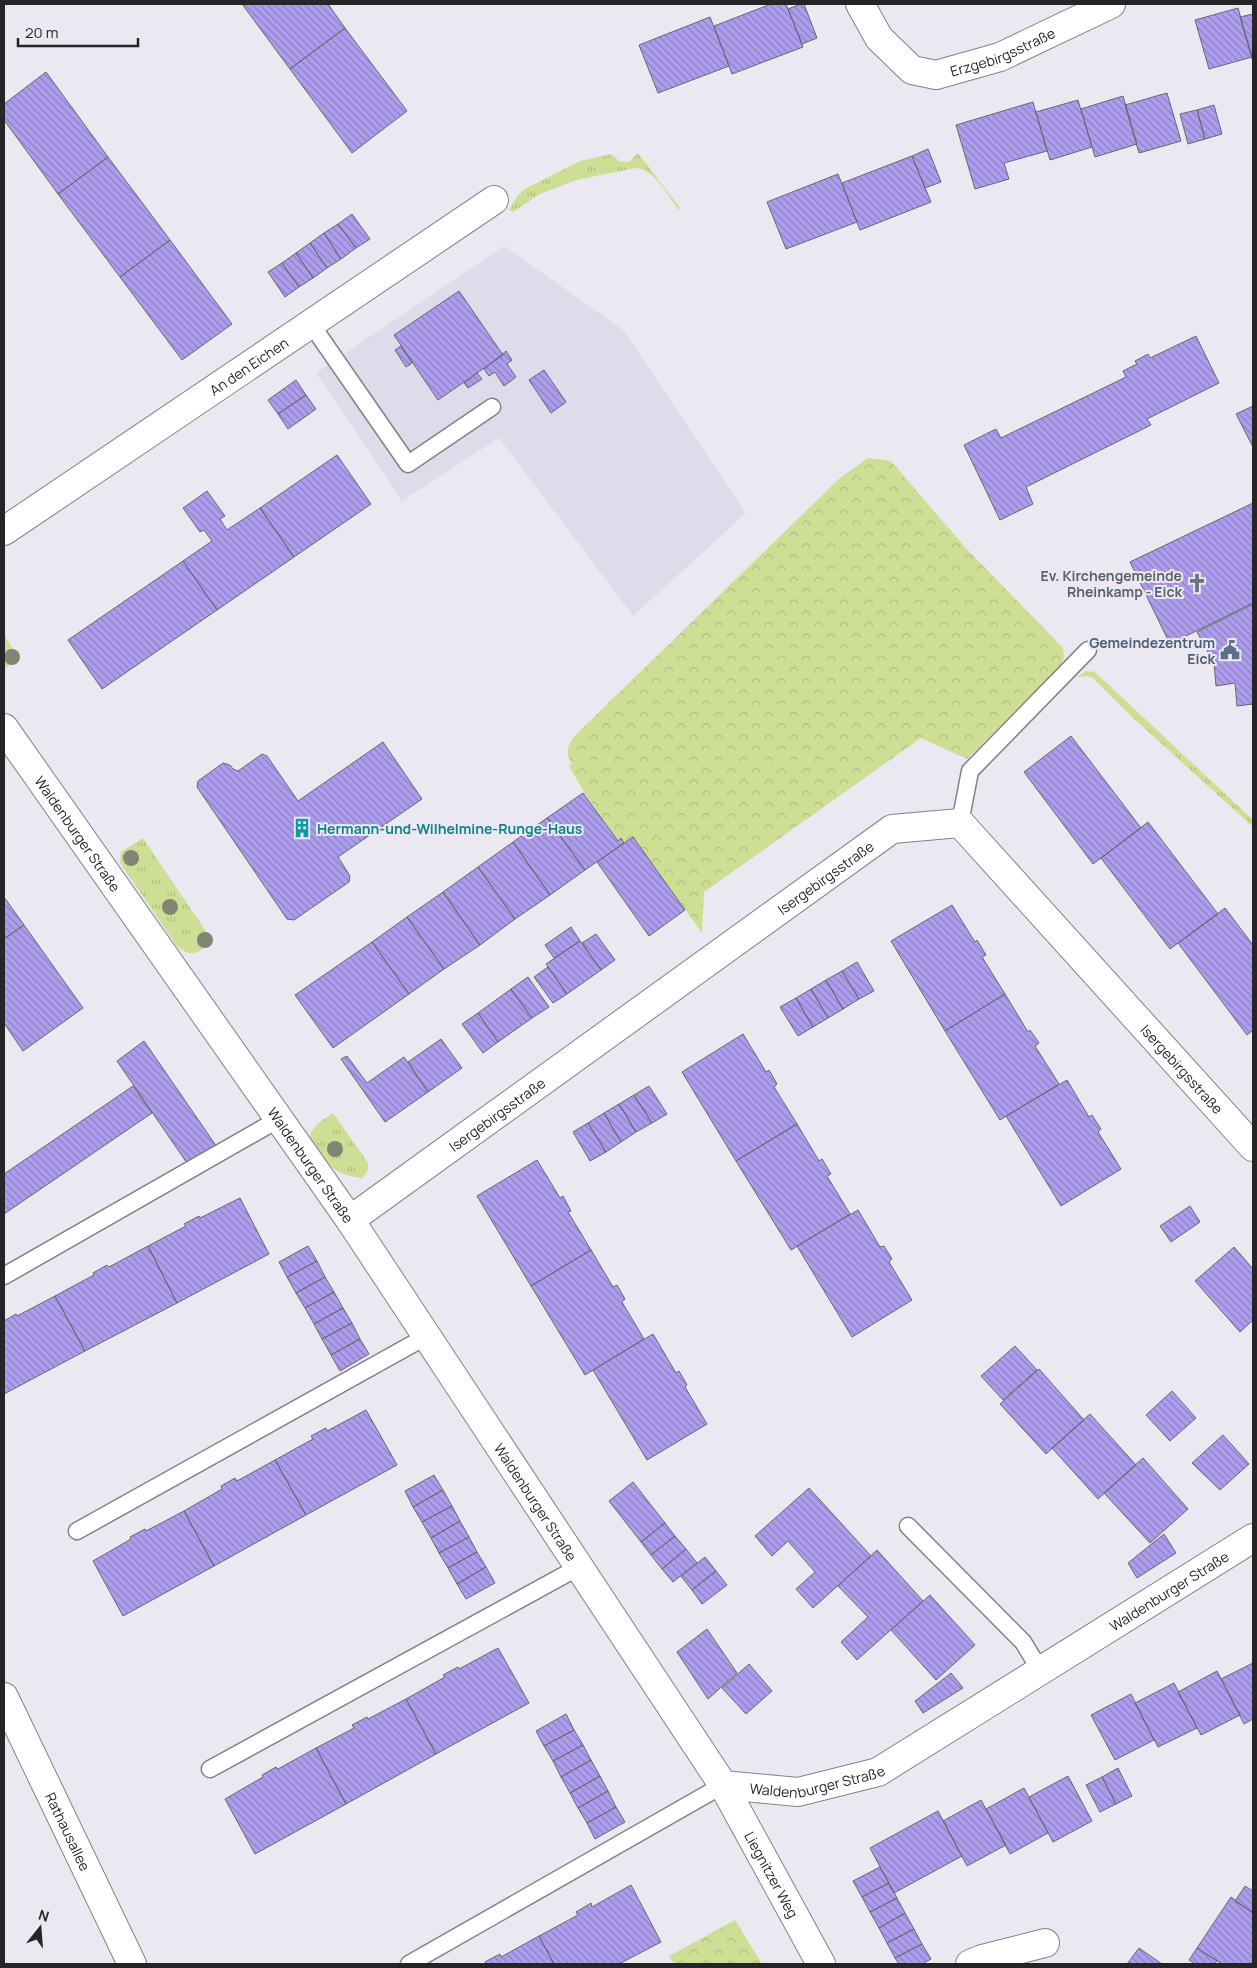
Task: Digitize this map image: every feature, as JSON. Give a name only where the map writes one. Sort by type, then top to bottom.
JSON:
[{"type":"street","name":"Erzgebirgsstraße","points":[[860,4],[879,38],[912,70],[936,75],[1000,57],[1111,4]]},
{"type":"street","name":"An den Eichen","points":[[4,531],[494,200]]},
{"type":"street","name":"Waldenburger Straße","points":[[4,728],[350,1220],[723,1785],[798,1792],[878,1772],[1253,1538]]},
{"type":"street","name":"Isergebirgsstraße","points":[[350,1220],[892,829],[960,823],[1253,1147]]},
{"type":"street","name":"Rathausallee","points":[[4,1697],[132,1964]]},
{"type":"street","name":"Liegnitzer Weg","points":[[723,1785],[821,1964]]},
{"type":"street","points":[[970,1964],[982,1959],[1044,1943]]},
{"type":"lane","points":[[311,324],[408,464],[492,407]]},
{"type":"lane","points":[[960,823],[970,771],[1088,650]]},
{"type":"lane","points":[[4,1276],[279,1119]]},
{"type":"lane","points":[[77,1531],[427,1336]]},
{"type":"lane","points":[[908,1526],[1023,1642],[1040,1670]]},
{"type":"lane","points":[[210,1769],[579,1568]]},
{"type":"lane","points":[[409,1964],[723,1785]]},
{"type":"shaded area","points":[[504,246],[623,330],[746,513],[633,616],[499,438],[402,501],[316,373]]},
{"type":"green space","points":[[638,153],[680,208],[679,210],[655,178],[649,173],[636,168],[576,180],[540,194],[513,212],[509,210],[518,195],[525,189],[580,161],[612,154],[619,161],[629,162]]},
{"type":"green space","points":[[868,458],[891,461],[963,545],[1063,648],[1064,657],[1060,668],[967,759],[921,738],[704,892],[702,933],[633,837],[621,845],[584,792],[569,766],[572,764],[568,751],[569,745],[582,729],[840,478]]},
{"type":"green space","points":[[4,635],[19,659],[4,669]]},
{"type":"green space","points":[[1086,671],[1095,672],[1253,820],[1253,827],[1131,716],[1093,678],[1087,676],[1077,677]]},
{"type":"green space","points":[[143,838],[213,942],[195,953],[187,952],[177,946],[120,863],[121,852]]},
{"type":"green space","points":[[333,1113],[368,1163],[368,1170],[362,1178],[337,1171],[326,1162],[310,1142],[314,1128]]},
{"type":"green space","points":[[735,1920],[762,1964],[674,1964],[669,1956]]},
{"type":"building","points":[[242,4],[328,4],[345,28],[290,69]]},
{"type":"building","points":[[771,4],[786,4],[803,47],[732,74],[714,26]]},
{"type":"building","points":[[804,4],[817,38],[802,44],[788,9]]},
{"type":"building","points":[[1238,8],[1252,57],[1209,69],[1195,20]]},
{"type":"building","points":[[1253,14],[1253,62],[1240,17]]},
{"type":"building","points":[[710,17],[729,66],[658,93],[639,45]]},
{"type":"building","points":[[345,28],[407,111],[352,153],[290,69]]},
{"type":"building","points":[[46,72],[108,157],[58,194],[4,120],[4,104]]},
{"type":"building","points":[[1167,93],[1181,141],[1139,153],[1125,105]]},
{"type":"building","points":[[1123,96],[1137,144],[1095,157],[1081,109]]},
{"type":"building","points":[[1078,100],[1092,147],[1050,160],[1036,112]]},
{"type":"building","points":[[1033,102],[1047,151],[1004,163],[1009,179],[975,189],[956,125]]},
{"type":"building","points":[[1214,105],[1222,134],[1205,139],[1197,110]]},
{"type":"building","points":[[1197,110],[1205,139],[1188,144],[1180,114]]},
{"type":"building","points":[[928,149],[941,182],[925,188],[912,156]]},
{"type":"building","points":[[912,156],[931,202],[860,230],[842,183]]},
{"type":"building","points":[[108,157],[170,240],[120,277],[58,194]]},
{"type":"building","points":[[838,174],[857,222],[786,249],[767,202]]},
{"type":"building","points":[[352,214],[370,239],[356,248],[338,224]]},
{"type":"building","points":[[338,224],[356,248],[341,259],[324,233]]},
{"type":"building","points":[[324,233],[341,259],[327,268],[310,243]]},
{"type":"building","points":[[170,240],[232,324],[182,360],[120,277]]},
{"type":"building","points":[[310,243],[327,268],[313,278],[296,253]]},
{"type":"building","points":[[296,253],[313,278],[299,287],[282,263]]},
{"type":"building","points":[[282,263],[299,287],[285,297],[268,272]]},
{"type":"building","points":[[459,291],[503,355],[438,400],[394,335]]},
{"type":"building","points":[[1196,336],[1219,383],[1147,419],[1151,425],[1026,487],[1033,504],[1000,520],[964,445],[996,429],[1001,438],[1126,377],[1123,371],[1137,364],[1135,361],[1148,354],[1150,358]]},
{"type":"building","points":[[401,346],[412,363],[406,367],[395,350]]},
{"type":"building","points":[[506,351],[512,360],[507,364],[516,377],[504,386],[495,372],[489,376],[484,369]]},
{"type":"building","points":[[544,370],[566,402],[551,413],[529,380]]},
{"type":"building","points":[[477,373],[482,379],[468,388],[464,383]]},
{"type":"building","points":[[296,380],[306,395],[278,414],[268,400]]},
{"type":"building","points":[[306,395],[316,409],[288,429],[278,414]]},
{"type":"building","points":[[1253,406],[1253,447],[1236,414]]},
{"type":"building","points":[[337,455],[371,504],[294,557],[260,508]]},
{"type":"building","points":[[207,491],[225,516],[220,519],[227,530],[260,508],[294,557],[217,610],[183,561],[212,541],[204,530],[200,532],[183,508]]},
{"type":"building","name":"Ev. Kirchengemeinde Rheinkamp - Eick","points":[[1253,503],[1253,603],[1170,644],[1130,562]]},
{"type":"building","points":[[183,561],[217,610],[102,689],[68,640]]},
{"type":"building","name":"Gemeindezentrum Eick","points":[[1253,604],[1253,704],[1237,706],[1235,683],[1216,686],[1214,663],[1197,632]]},
{"type":"building","points":[[1071,736],[1141,828],[1093,864],[1024,772]]},
{"type":"building","name":"Hermann-und-Wilhelmine-Runge-Haus","points":[[383,742],[422,799],[338,857],[350,876],[349,882],[294,920],[287,919],[197,787],[198,781],[223,763],[230,765],[238,771],[262,754],[267,756],[298,801]]},
{"type":"building","points":[[583,793],[618,841],[621,838],[624,843],[585,870],[547,818]]},
{"type":"building","points":[[547,818],[585,870],[550,895],[513,842]]},
{"type":"building","points":[[1148,822],[1218,914],[1170,949],[1101,858]]},
{"type":"building","points":[[633,837],[685,910],[649,936],[597,862]]},
{"type":"building","points":[[513,842],[550,895],[515,919],[478,867]]},
{"type":"building","points":[[478,867],[515,919],[480,945],[443,892]]},
{"type":"building","points":[[443,892],[480,945],[444,969],[407,917]]},
{"type":"building","points":[[4,897],[24,925],[4,939]]},
{"type":"building","points":[[952,905],[975,942],[977,940],[986,955],[982,957],[1005,994],[945,1031],[891,941]]},
{"type":"building","points":[[1225,908],[1253,945],[1253,1030],[1247,1035],[1178,943]]},
{"type":"building","points":[[407,917],[444,969],[409,994],[372,942]]},
{"type":"building","points":[[24,925],[83,1008],[23,1051],[4,1023],[4,939]]},
{"type":"building","points":[[571,927],[580,941],[554,958],[545,945]]},
{"type":"building","points":[[596,934],[615,960],[601,970],[582,943]]},
{"type":"building","points":[[580,941],[601,970],[567,994],[546,964]]},
{"type":"building","points":[[372,942],[409,994],[333,1048],[295,995]]},
{"type":"building","points":[[857,962],[874,991],[859,999],[842,971]]},
{"type":"building","points":[[548,967],[567,994],[553,1003],[534,977]]},
{"type":"building","points":[[842,971],[859,999],[843,1009],[826,980]]},
{"type":"building","points":[[528,977],[549,1007],[532,1018],[511,989]]},
{"type":"building","points":[[826,980],[843,1009],[828,1018],[811,989]]},
{"type":"building","points":[[511,989],[532,1018],[498,1042],[478,1013]]},
{"type":"building","points":[[811,989],[828,1018],[813,1027],[796,998]]},
{"type":"building","points":[[1005,994],[1028,1032],[1030,1030],[1039,1043],[1035,1046],[1059,1084],[1000,1120],[945,1031]]},
{"type":"building","points":[[796,998],[813,1027],[798,1036],[780,1007]]},
{"type":"building","points":[[478,1013],[498,1042],[483,1053],[462,1024]]},
{"type":"building","points":[[743,1034],[766,1072],[769,1070],[777,1084],[774,1087],[797,1124],[736,1161],[682,1072]]},
{"type":"building","points":[[441,1039],[462,1068],[428,1092],[408,1062]]},
{"type":"building","points":[[144,1041],[219,1150],[191,1169],[117,1061]]},
{"type":"building","points":[[347,1056],[367,1083],[404,1057],[428,1092],[385,1122],[341,1059]]},
{"type":"building","points":[[1067,1080],[1089,1117],[1092,1115],[1101,1129],[1098,1132],[1121,1169],[1061,1206],[1006,1116]]},
{"type":"building","points":[[133,1086],[152,1113],[4,1214],[4,1174]]},
{"type":"building","points":[[649,1086],[667,1114],[652,1123],[634,1095]]},
{"type":"building","points":[[634,1095],[652,1123],[636,1132],[619,1104]]},
{"type":"building","points":[[619,1104],[636,1132],[621,1142],[604,1113]]},
{"type":"building","points":[[604,1113],[621,1142],[606,1152],[588,1123]]},
{"type":"building","points":[[588,1123],[606,1152],[590,1161],[573,1132]]},
{"type":"building","points":[[797,1124],[819,1161],[822,1159],[831,1174],[827,1176],[850,1214],[791,1250],[736,1161]]},
{"type":"building","points":[[537,1160],[560,1198],[563,1196],[571,1211],[568,1212],[591,1250],[531,1286],[477,1196]]},
{"type":"building","points":[[240,1198],[269,1254],[177,1303],[148,1246],[186,1226],[184,1224],[199,1216],[200,1218]]},
{"type":"building","points":[[1190,1206],[1200,1222],[1171,1242],[1160,1226]]},
{"type":"building","points":[[858,1210],[880,1247],[884,1246],[892,1259],[889,1262],[912,1300],[852,1337],[797,1246]]},
{"type":"building","points":[[148,1246],[177,1303],[85,1351],[55,1296],[94,1275],[93,1273],[107,1265],[109,1267]]},
{"type":"building","points":[[308,1246],[317,1261],[287,1277],[279,1262]]},
{"type":"building","points":[[1234,1247],[1253,1269],[1253,1320],[1240,1332],[1195,1281]]},
{"type":"building","points":[[591,1250],[613,1287],[617,1285],[625,1299],[622,1302],[644,1339],[585,1375],[531,1286]]},
{"type":"building","points":[[317,1261],[325,1277],[296,1293],[287,1277]]},
{"type":"building","points":[[325,1277],[334,1292],[305,1308],[296,1293]]},
{"type":"building","points":[[334,1292],[343,1308],[314,1324],[305,1308]]},
{"type":"building","points":[[55,1296],[85,1351],[4,1394],[4,1321]]},
{"type":"building","points":[[343,1308],[352,1323],[322,1339],[314,1324]]},
{"type":"building","points":[[352,1323],[360,1339],[331,1355],[322,1339]]},
{"type":"building","points":[[653,1334],[676,1373],[679,1371],[687,1385],[685,1387],[707,1424],[647,1460],[593,1370]]},
{"type":"building","points":[[360,1339],[369,1354],[340,1371],[331,1355]]},
{"type":"building","points":[[1015,1346],[1037,1370],[1003,1400],[981,1376]]},
{"type":"building","points":[[1039,1369],[1084,1420],[1046,1454],[1000,1404]]},
{"type":"building","points":[[1172,1391],[1196,1418],[1170,1441],[1146,1415]]},
{"type":"building","points":[[366,1410],[397,1465],[306,1515],[275,1460],[313,1439],[311,1436],[326,1428],[327,1431]]},
{"type":"building","points":[[1090,1414],[1136,1465],[1098,1499],[1052,1448]]},
{"type":"building","points":[[1223,1435],[1249,1464],[1220,1490],[1192,1463]]},
{"type":"building","points":[[1143,1458],[1188,1509],[1150,1543],[1104,1493]]},
{"type":"building","points":[[275,1460],[306,1515],[214,1566],[184,1511],[222,1489],[221,1486],[235,1478],[237,1481]]},
{"type":"building","points":[[434,1475],[443,1490],[413,1507],[405,1491]]},
{"type":"building","points":[[633,1482],[665,1523],[641,1542],[609,1501]]},
{"type":"building","points":[[809,1488],[871,1556],[813,1608],[796,1589],[815,1572],[788,1541],[772,1556],[755,1536]]},
{"type":"building","points":[[443,1490],[452,1506],[422,1522],[413,1507]]},
{"type":"building","points":[[452,1506],[460,1521],[431,1538],[422,1522]]},
{"type":"building","points":[[184,1511],[214,1566],[123,1616],[93,1561],[131,1539],[130,1537],[145,1529],[146,1531]]},
{"type":"building","points":[[460,1521],[469,1537],[439,1553],[431,1538]]},
{"type":"building","points":[[665,1523],[675,1536],[651,1555],[641,1542]]},
{"type":"building","points":[[1164,1534],[1176,1553],[1137,1578],[1128,1563]]},
{"type":"building","points":[[675,1536],[686,1549],[662,1569],[651,1555]]},
{"type":"building","points":[[469,1537],[477,1552],[448,1568],[439,1553]]},
{"type":"building","points":[[686,1549],[697,1563],[673,1582],[662,1569]]},
{"type":"building","points":[[877,1550],[923,1601],[857,1660],[841,1642],[868,1617],[838,1586]]},
{"type":"building","points":[[477,1552],[486,1567],[457,1584],[448,1568]]},
{"type":"building","points":[[705,1557],[716,1571],[692,1590],[681,1576]]},
{"type":"building","points":[[486,1567],[495,1583],[466,1599],[457,1584]]},
{"type":"building","points":[[716,1571],[727,1585],[702,1604],[692,1590]]},
{"type":"building","points":[[930,1595],[975,1645],[936,1680],[891,1630]]},
{"type":"building","points":[[707,1629],[737,1673],[708,1699],[677,1652]]},
{"type":"building","points":[[498,1648],[529,1703],[436,1754],[406,1699],[445,1677],[443,1675],[458,1667],[459,1669]]},
{"type":"building","points":[[1253,1663],[1253,1719],[1244,1724],[1221,1679]]},
{"type":"building","points":[[749,1664],[772,1691],[746,1714],[722,1688]]},
{"type":"building","points":[[1217,1671],[1240,1715],[1201,1735],[1178,1692]]},
{"type":"building","points":[[951,1673],[963,1688],[923,1713],[915,1701]]},
{"type":"building","points":[[1174,1683],[1197,1728],[1158,1747],[1135,1703]]},
{"type":"building","points":[[1131,1694],[1154,1740],[1115,1760],[1091,1715]]},
{"type":"building","points":[[406,1699],[436,1754],[346,1804],[316,1748],[354,1728],[352,1725],[367,1717],[368,1719]]},
{"type":"building","points":[[566,1714],[574,1730],[544,1746],[536,1731]]},
{"type":"building","points":[[574,1730],[583,1745],[553,1761],[544,1746]]},
{"type":"building","points":[[583,1745],[591,1760],[561,1777],[553,1761]]},
{"type":"building","points":[[316,1748],[346,1804],[255,1854],[225,1799],[263,1777],[262,1775],[276,1767],[278,1769]]},
{"type":"building","points":[[591,1760],[600,1776],[570,1793],[561,1777]]},
{"type":"building","points":[[1118,1768],[1132,1796],[1116,1804],[1102,1777]]},
{"type":"building","points":[[600,1776],[608,1791],[578,1808],[570,1793]]},
{"type":"building","points":[[1068,1776],[1092,1821],[1053,1842],[1029,1797]]},
{"type":"building","points":[[1102,1777],[1116,1804],[1100,1812],[1086,1785]]},
{"type":"building","points":[[1024,1788],[1048,1833],[1010,1854],[986,1809]]},
{"type":"building","points":[[608,1791],[616,1807],[587,1823],[578,1808]]},
{"type":"building","points":[[981,1800],[1006,1845],[967,1866],[943,1821]]},
{"type":"building","points":[[616,1807],[625,1822],[595,1839],[587,1823]]},
{"type":"building","points":[[938,1811],[962,1856],[894,1893],[870,1848]]},
{"type":"building","points":[[880,1867],[889,1883],[862,1897],[853,1881]]},
{"type":"building","points":[[889,1883],[897,1898],[870,1912],[862,1897]]},
{"type":"building","points":[[631,1885],[661,1942],[619,1964],[554,1964],[539,1936],[578,1915],[576,1912],[591,1903],[592,1907]]},
{"type":"building","points":[[1245,1886],[1253,1891],[1253,1913],[1235,1901]]},
{"type":"building","points":[[1231,1897],[1253,1913],[1253,1961],[1251,1964],[1222,1964],[1197,1948]]},
{"type":"building","points":[[897,1898],[905,1913],[879,1928],[870,1912]]},
{"type":"building","points":[[905,1913],[914,1929],[887,1943],[879,1928]]},
{"type":"building","points":[[914,1929],[922,1944],[895,1958],[887,1943]]},
{"type":"building","points":[[539,1936],[554,1964],[486,1964],[485,1962],[500,1954],[501,1957]]},
{"type":"building","points":[[922,1944],[931,1959],[922,1964],[899,1964],[895,1958]]},
{"type":"building","points":[[1139,1948],[1162,1964],[1127,1964]]},
{"type":"building","points":[[1197,1948],[1217,1961],[1214,1964],[1195,1964],[1189,1960]]},
{"type":"place","name":"Ev. Kirchengemeinde Rheinkamp - Eick","points":[[1197,583]]},
{"type":"place","name":"Gemeindezentrum Eick","points":[[1230,650]]},
{"type":"place","name":"Hermann-und-Wilhelmine-Runge-Haus","points":[[302,828]]}]
